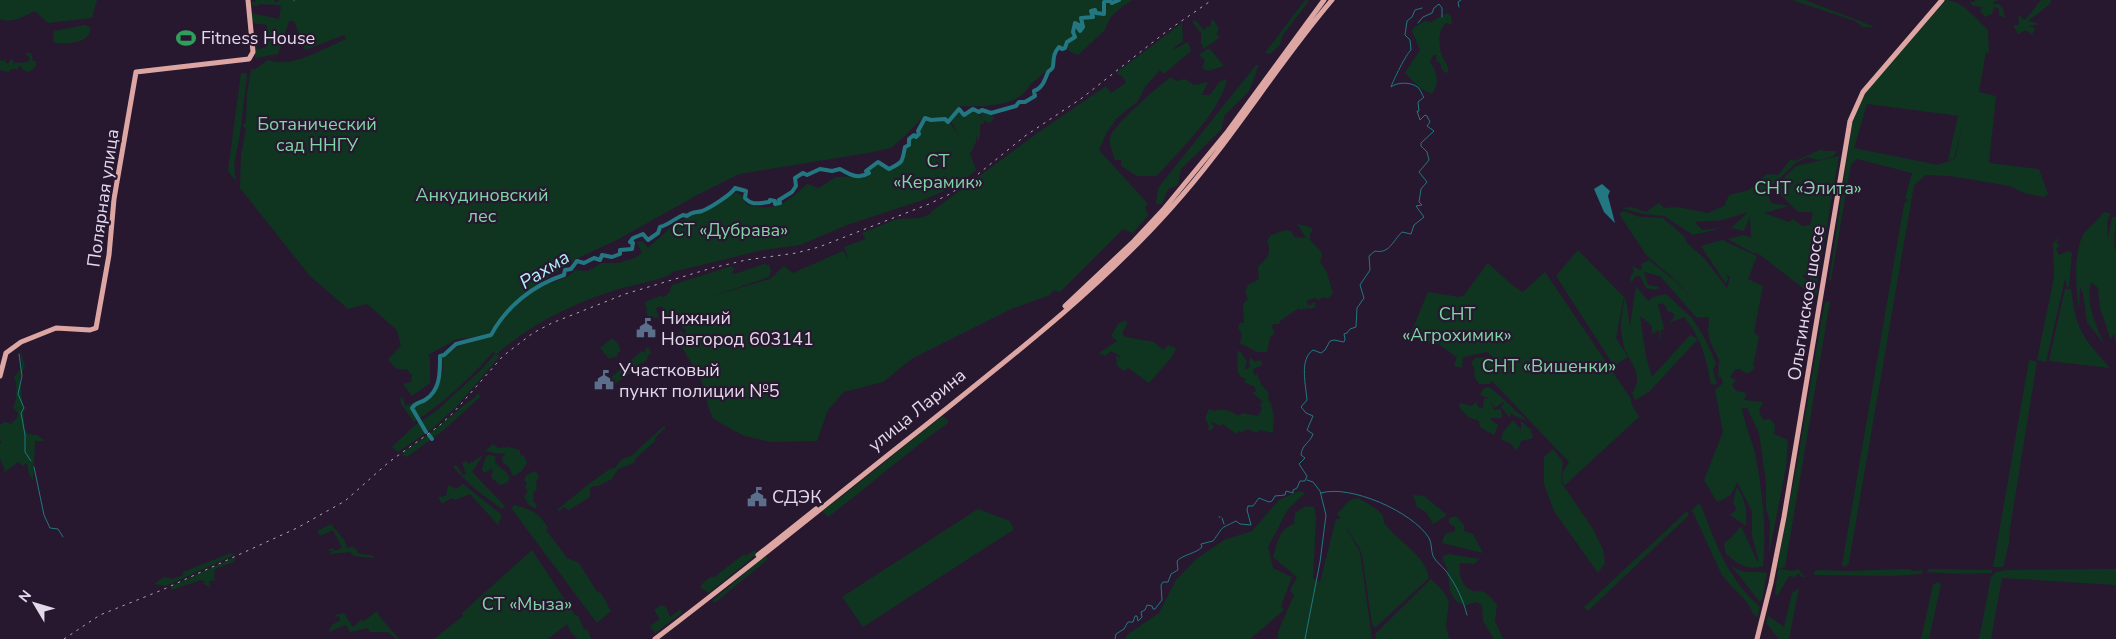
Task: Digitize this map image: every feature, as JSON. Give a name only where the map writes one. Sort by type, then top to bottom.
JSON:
[{"type":"main road","name":"Полярная улица","points":[[0,376],[4,356],[12,347],[48,330],[66,327],[90,330],[96,328],[109,255],[114,199],[136,72],[238,62],[251,58],[253,52],[248,0]]},
{"type":"main road","name":"улица Ларина","points":[[653,639],[736,577],[1045,325],[1134,241],[1184,186],[1324,0]]},
{"type":"main road","points":[[1056,315],[1108,271],[1171,209],[1251,109],[1307,30],[1332,0]]},
{"type":"main road","name":"Ольгинское шоссе","points":[[1757,639],[1771,583],[1784,517],[1850,122],[1863,92],[1942,0]]},
{"type":"green space","points":[[0,0],[97,0],[92,18],[48,23],[35,11],[9,21],[0,19]]},
{"type":"green space","name":"Анкудиновский лес","points":[[256,0],[274,0],[274,2],[278,2],[279,0],[1108,0],[1104,2],[1104,12],[1098,12],[1095,9],[1091,10],[1092,16],[1081,17],[1081,28],[1077,22],[1074,22],[1072,27],[1074,37],[1066,42],[1064,47],[1059,46],[1053,54],[1052,66],[1031,84],[1033,81],[1022,95],[999,104],[960,106],[961,115],[967,115],[971,110],[976,111],[985,122],[980,125],[980,136],[977,142],[977,132],[976,142],[970,154],[976,170],[961,183],[958,182],[957,185],[926,199],[847,225],[800,245],[763,250],[672,272],[670,275],[605,293],[572,306],[525,332],[497,354],[493,352],[456,390],[414,422],[401,404],[400,397],[403,398],[405,406],[429,395],[435,390],[442,377],[442,358],[458,346],[491,337],[501,322],[521,301],[536,290],[565,278],[575,270],[588,271],[602,263],[618,263],[635,258],[642,253],[637,242],[643,241],[648,248],[677,222],[712,208],[736,192],[743,196],[746,204],[756,207],[772,207],[780,205],[807,184],[819,188],[836,177],[867,176],[874,171],[870,173],[866,171],[878,163],[889,170],[901,162],[905,148],[910,146],[909,139],[919,134],[918,131],[926,118],[931,121],[945,120],[949,122],[969,149],[954,125],[950,122],[952,121],[925,115],[891,148],[739,174],[617,240],[578,258],[535,286],[509,307],[488,334],[457,339],[428,355],[430,358],[430,383],[412,396],[403,384],[411,382],[412,375],[406,369],[396,367],[388,359],[401,346],[397,330],[367,304],[348,309],[309,275],[240,188],[241,155],[246,128],[243,125],[246,122],[247,94],[251,69],[255,69],[268,60],[288,62],[298,60],[346,39],[344,35],[305,50],[294,21],[289,21],[278,54],[255,58],[253,32],[256,34],[257,50],[266,47],[267,25],[253,23],[251,13],[279,19],[281,7],[279,5],[260,4],[251,6],[252,2]]},
{"type":"green space","points":[[1119,0],[1132,0],[1110,18],[1105,30],[1078,55],[1069,51],[1067,43],[1076,37],[1073,31],[1074,25],[1077,25],[1077,29],[1081,32],[1084,27],[1083,19],[1093,18],[1092,12],[1104,15],[1105,2],[1112,4]]},
{"type":"green space","points":[[1305,0],[1309,1],[1282,36],[1280,45],[1270,54],[1265,53]]},
{"type":"green space","points":[[1792,0],[1805,0],[1875,27],[1863,27],[1855,21]]},
{"type":"green space","points":[[1946,0],[1958,3],[1988,30],[1989,53],[1986,52],[1979,92],[1996,96],[1989,163],[2039,169],[2048,194],[2044,197],[2024,193],[2010,186],[1950,176],[1926,175],[1914,185],[1849,562],[1846,567],[1842,565],[1904,204],[1908,200],[1905,198],[1912,173],[1857,159],[1851,164],[1831,280],[1829,281],[1852,124],[1860,103],[1870,87]],"holes":[[[1867,104],[1960,116],[1958,116],[1948,160],[1954,159],[1963,123],[1955,159],[1938,165],[1854,148]]]},
{"type":"green space","points":[[1975,0],[1997,0],[1992,4],[1999,4],[2003,9],[2005,18],[1999,15],[1999,9],[1994,7],[1992,14],[1985,17],[1980,10],[1983,7],[1973,6],[1970,2],[1975,2]]},
{"type":"green space","points":[[2041,0],[2051,0],[2050,4],[2028,21],[2040,24],[2028,26],[2035,28],[2032,35],[2026,30],[2018,34],[2013,25],[2019,25],[2018,15],[2025,20]]},
{"type":"green space","points":[[1447,13],[1451,16],[1452,24],[1446,23],[1443,26],[1439,42],[1448,72],[1446,73],[1442,70],[1440,63],[1436,61],[1437,55],[1433,55],[1430,62],[1436,73],[1437,82],[1432,94],[1420,88],[1405,73],[1420,50],[1412,31],[1413,28],[1425,21],[1431,22]]},
{"type":"green space","points":[[1213,19],[1219,29],[1216,34],[1220,37],[1204,49],[1201,43],[1201,33],[1192,22],[1195,20],[1205,31],[1205,28],[1211,25]]},
{"type":"green space","points":[[1182,23],[1183,41],[1170,51],[1188,42],[1191,51],[1164,74],[1160,70],[1145,87],[1138,101],[1117,118],[1107,132],[1099,150],[1148,204],[1145,207],[1148,215],[1133,233],[1123,229],[1060,292],[1054,290],[1050,295],[1011,309],[913,358],[883,382],[844,392],[828,410],[817,441],[770,442],[742,435],[713,418],[701,379],[678,341],[680,339],[678,337],[680,330],[684,334],[687,331],[674,316],[665,316],[663,308],[660,306],[656,308],[659,318],[648,317],[646,309],[648,307],[646,307],[645,302],[660,296],[664,297],[669,293],[672,285],[732,266],[734,269],[732,273],[735,274],[764,264],[769,265],[771,271],[769,277],[712,296],[770,279],[784,266],[793,273],[843,251],[849,260],[844,247],[866,239],[862,233],[897,219],[920,218],[930,214],[931,216],[931,212],[1039,132],[1106,86],[1111,93],[1126,83],[1123,77],[1116,73]]},
{"type":"green space","points":[[85,25],[90,27],[90,32],[83,39],[72,43],[55,43],[53,39],[54,31]]},
{"type":"green space","points":[[1210,49],[1224,66],[1208,71],[1202,68],[1205,60],[1199,55]]},
{"type":"green space","points":[[25,53],[31,53],[33,61],[36,61],[36,66],[29,72],[22,69],[21,65],[17,69],[11,69],[9,72],[0,70],[0,60],[3,61],[6,58],[5,62],[8,64],[11,59],[14,61],[13,65],[15,63],[28,62],[30,58]]},
{"type":"green space","points":[[1256,65],[1259,65],[1249,91],[1225,115],[1221,130],[1181,169],[1178,185],[1168,189],[1162,204],[1156,204],[1158,188]]},
{"type":"green space","points":[[241,73],[246,73],[247,75],[240,134],[234,164],[236,181],[228,171]]},
{"type":"green space","points":[[1171,77],[1176,81],[1185,79],[1194,85],[1208,82],[1202,95],[1210,95],[1220,81],[1227,79],[1217,104],[1208,117],[1157,176],[1137,176],[1121,166],[1121,160],[1115,160],[1110,137],[1127,115]]},
{"type":"green space","points":[[980,113],[988,113],[994,118],[990,123],[983,120]]},
{"type":"green space","name":"СНТ «Элита»","points":[[1833,144],[1820,151],[1838,151],[1832,157],[1819,160],[1807,157],[1796,163],[1767,190],[1771,203],[1789,206],[1764,213],[1789,222],[1793,219],[1802,226],[1810,225],[1813,212],[1798,212],[1774,188],[1796,166],[1839,156],[1817,284],[1804,275],[1802,276],[1818,290],[1817,295],[1812,295],[1759,254],[1753,253],[1728,239],[1743,235],[1753,238],[1751,236],[1750,216],[1744,231],[1731,228],[1748,212],[1723,220],[1695,222],[1702,230],[1723,228],[1693,235],[1664,216],[1643,214],[1622,208],[1631,207],[1646,212],[1659,203],[1664,208],[1677,207],[1708,213],[1724,206],[1729,195],[1749,190],[1767,174],[1778,175],[1791,159],[1795,161]]},
{"type":"green space","points":[[1623,211],[1640,217],[1663,218],[1684,236],[1687,243],[1704,258],[1727,288],[1730,277],[1725,274],[1728,278],[1726,284],[1701,246],[1725,239],[1724,241],[1757,256],[1748,279],[1763,286],[1754,332],[1759,337],[1753,366],[1756,367],[1747,374],[1740,369],[1736,369],[1730,377],[1736,380],[1732,385],[1736,391],[1747,393],[1744,400],[1763,402],[1759,411],[1763,420],[1770,419],[1775,425],[1774,434],[1788,440],[1786,467],[1769,554],[1770,523],[1766,507],[1766,482],[1759,433],[1747,408],[1742,408],[1755,453],[1762,495],[1764,523],[1763,566],[1752,568],[1743,566],[1726,554],[1724,543],[1741,526],[1758,563],[1752,536],[1752,511],[1737,482],[1730,495],[1717,502],[1704,480],[1723,432],[1715,390],[1723,383],[1721,377],[1718,377],[1719,360],[1710,341],[1708,317],[1697,318],[1660,276],[1644,272],[1648,285],[1660,287],[1655,290],[1646,288],[1640,276],[1636,276],[1631,283],[1630,277],[1634,272],[1632,266],[1640,270],[1642,268],[1641,264],[1649,260],[1674,280],[1702,309],[1672,277],[1647,256],[1619,214]]},
{"type":"green space","points":[[2104,212],[2111,214],[2107,221],[2108,238],[2112,217],[2116,217],[2114,243],[2116,254],[2116,342],[2114,333],[2111,340],[2100,308],[2098,288],[2091,282],[2089,298],[2092,314],[2104,344],[2087,322],[2083,293],[2080,287],[2079,309],[2076,272],[2078,252],[2083,235]]},
{"type":"green space","points":[[1297,224],[1313,229],[1310,234],[1310,240],[1320,250],[1322,256],[1320,262],[1327,273],[1333,293],[1328,299],[1323,297],[1318,300],[1315,298],[1308,300],[1308,305],[1312,305],[1315,302],[1315,307],[1301,310],[1299,308],[1281,320],[1279,324],[1273,324],[1272,327],[1275,333],[1270,337],[1267,352],[1257,352],[1240,343],[1242,335],[1238,327],[1240,323],[1244,323],[1243,304],[1248,299],[1245,291],[1248,285],[1259,279],[1258,267],[1268,256],[1269,246],[1267,241],[1271,235],[1286,230],[1292,232],[1294,237],[1306,238]]},
{"type":"green space","points":[[2061,236],[2056,243],[2060,245],[2056,249],[2059,255],[2068,251],[2072,253],[2069,287],[2067,287],[2065,279],[2046,362],[2037,360],[2054,277],[2053,243]]},
{"type":"green space","name":"СНТ «Агрохимик»","points":[[1578,250],[1624,297],[1616,338],[1628,357],[1614,366],[1556,276]]},
{"type":"green space","name":"СНТ «Вишенки»","points":[[1488,263],[1512,285],[1523,292],[1545,272],[1631,399],[1631,403],[1639,417],[1565,485],[1562,482],[1563,472],[1569,462],[1491,380],[1490,384],[1479,384],[1474,376],[1475,371],[1471,362],[1476,358],[1488,357],[1494,364],[1493,374],[1498,361],[1487,352],[1463,357],[1462,368],[1454,366],[1457,357],[1438,344],[1425,342],[1410,335],[1428,292],[1460,297],[1464,295]]},
{"type":"green space","points":[[1636,286],[1648,301],[1653,297],[1666,294],[1692,318],[1704,337],[1716,363],[1713,370],[1717,384],[1711,385],[1698,339],[1649,392],[1635,400],[1632,393],[1637,382],[1636,371],[1624,348],[1622,338],[1621,326],[1625,295],[1630,326]],"holes":[[[1662,303],[1666,306],[1667,311],[1675,316],[1669,323],[1684,317],[1698,339],[1690,335],[1652,377],[1646,357],[1640,316],[1652,326],[1652,334],[1659,330],[1660,343],[1661,330],[1664,329],[1658,305]]]},
{"type":"green space","points":[[2065,289],[2071,289],[2075,314],[2082,333],[2110,368],[2049,361]]},
{"type":"green space","points":[[1830,301],[1785,567],[1780,569],[1777,567],[1823,311],[1825,302]]},
{"type":"green space","points":[[1126,320],[1127,324],[1122,333],[1125,337],[1154,342],[1163,350],[1168,345],[1176,348],[1172,357],[1149,383],[1128,368],[1124,371],[1117,366],[1116,356],[1121,358],[1119,355],[1111,351],[1105,356],[1099,353],[1117,341],[1111,336],[1118,324]]},
{"type":"green space","points":[[612,338],[618,344],[621,351],[614,358],[609,359],[600,348]]},
{"type":"green space","points":[[646,347],[650,349],[651,354],[647,356],[648,359],[640,363],[635,370],[613,386],[610,386],[608,380],[642,351],[645,353]]},
{"type":"green space","points":[[20,348],[25,366],[20,377],[25,429],[28,434],[37,435],[45,441],[35,441],[33,480],[29,474],[27,463],[23,466],[18,462],[2,474],[5,470],[0,459],[0,444],[2,442],[0,440],[0,425],[5,422],[11,424],[17,418],[18,413],[13,407],[16,392],[14,377],[22,368]]},
{"type":"green space","points":[[1240,351],[1247,362],[1244,370],[1250,367],[1249,360],[1251,358],[1255,362],[1260,360],[1262,363],[1262,365],[1253,369],[1254,375],[1257,374],[1261,384],[1268,392],[1274,418],[1273,433],[1260,430],[1256,433],[1251,430],[1244,430],[1242,433],[1239,431],[1236,434],[1223,424],[1220,426],[1213,422],[1211,423],[1214,427],[1210,431],[1208,429],[1209,426],[1205,418],[1209,409],[1214,411],[1226,410],[1238,416],[1243,413],[1258,416],[1262,409],[1260,404],[1263,402],[1253,393],[1256,391],[1255,387],[1244,382],[1246,379],[1239,374],[1237,352]]},
{"type":"green space","points":[[495,354],[500,356],[457,406],[433,428],[398,452],[392,447],[415,425],[435,412],[480,371]]},
{"type":"green space","points":[[2029,360],[2037,362],[2009,543],[2003,567],[1993,567]]},
{"type":"green space","points":[[1490,387],[1527,421],[1513,415],[1505,405],[1511,413],[1510,418],[1501,407],[1504,404],[1503,402],[1495,408],[1490,401],[1494,410],[1501,409],[1502,418],[1489,418],[1498,425],[1494,435],[1480,427],[1479,421],[1468,417],[1459,407],[1460,403],[1472,406],[1476,402],[1478,407],[1483,408],[1484,399],[1489,399],[1480,395],[1484,388]]},
{"type":"green space","points":[[477,394],[480,397],[445,429],[407,457],[401,454],[441,425]]},
{"type":"green space","points":[[942,416],[948,420],[948,423],[828,517],[821,510],[841,497]]},
{"type":"green space","points":[[1513,420],[1521,430],[1521,421],[1531,430],[1533,438],[1521,441],[1517,451],[1510,443],[1501,439],[1503,432]]},
{"type":"green space","points":[[665,425],[665,428],[655,438],[655,441],[635,459],[634,463],[618,469],[612,479],[598,486],[593,486],[590,489],[590,497],[569,510],[564,507],[559,511],[557,510],[590,483],[610,469],[615,468],[622,459],[631,456]]},
{"type":"green space","points":[[493,444],[498,448],[508,447],[520,450],[520,455],[524,456],[527,462],[522,471],[513,476],[509,467],[503,463],[502,457],[505,455],[504,453],[499,454],[485,451]]},
{"type":"green space","points":[[1553,449],[1563,462],[1561,482],[1593,529],[1603,550],[1605,563],[1598,573],[1554,511],[1544,484],[1544,457]]},
{"type":"green space","points":[[483,455],[472,472],[505,506],[502,509],[475,489],[453,467],[456,465],[463,475],[466,474],[462,463],[466,461],[469,464]]},
{"type":"green space","points":[[486,456],[496,457],[495,463],[510,478],[507,483],[500,485],[491,477],[493,470],[491,469],[484,473],[482,469]]},
{"type":"green space","points":[[535,471],[539,476],[536,482],[537,489],[533,493],[534,499],[532,500],[537,505],[535,509],[528,504],[524,496],[528,491],[525,487],[527,483],[524,480],[527,475]]},
{"type":"green space","points":[[463,484],[502,515],[498,525],[470,494],[455,500],[451,498],[442,504],[438,497],[446,496],[448,485],[456,489]]},
{"type":"green space","points":[[1737,487],[1745,506],[1746,526],[1730,515],[1737,509],[1733,503]]},
{"type":"green space","points":[[1299,491],[1305,493],[1288,509],[1268,547],[1273,568],[1292,577],[1281,606],[1284,610],[1250,639],[1126,639],[1127,635],[1159,613],[1176,580],[1195,560],[1224,540],[1252,531],[1279,500]]},
{"type":"green space","points":[[1413,495],[1424,496],[1447,515],[1433,524],[1426,512],[1417,507]]},
{"type":"green space","points":[[1358,498],[1381,513],[1384,523],[1390,531],[1417,555],[1429,578],[1375,628],[1372,624],[1362,555],[1344,524],[1360,552],[1372,639],[1278,639],[1278,632],[1294,595],[1290,590],[1297,577],[1273,557],[1282,533],[1294,524],[1295,513],[1306,506],[1314,507],[1316,517],[1313,578],[1320,582],[1336,519],[1341,519],[1337,514],[1350,500]]},
{"type":"green space","points":[[1698,504],[1701,505],[1718,547],[1731,572],[1760,607],[1757,617],[1720,571],[1692,510]]},
{"type":"green space","points":[[514,505],[529,510],[541,518],[548,528],[546,530],[567,558],[579,563],[597,592],[601,593],[611,611],[597,623],[511,508]]},
{"type":"green space","points":[[978,509],[1010,521],[1013,530],[863,627],[842,597]]},
{"type":"green space","points":[[1687,511],[1689,515],[1588,611],[1584,607]]},
{"type":"green space","points":[[1456,516],[1464,525],[1464,531],[1473,534],[1483,553],[1442,543],[1445,534],[1455,531],[1455,527],[1449,523],[1449,518]]},
{"type":"green space","points":[[331,524],[345,541],[347,548],[353,546],[354,549],[357,549],[357,553],[374,556],[373,558],[354,556],[350,552],[329,554],[333,551],[327,551],[333,548],[335,551],[342,548],[333,530],[320,536],[317,531]]},
{"type":"green space","name":"СТ «Мыза»","points":[[532,550],[575,615],[578,616],[584,629],[588,630],[591,639],[578,639],[571,633],[567,624],[548,639],[434,639],[463,616],[462,613]]},
{"type":"green space","points":[[755,550],[757,554],[709,593],[701,588],[701,585],[710,577],[714,577],[744,554],[746,556]]},
{"type":"green space","points":[[231,553],[234,555],[166,586],[154,584],[164,577],[172,579],[183,575],[183,572]]},
{"type":"green space","points":[[1449,554],[1480,559],[1474,564],[1460,563],[1460,575],[1466,587],[1474,591],[1484,592],[1497,605],[1495,621],[1503,639],[1494,639],[1483,621],[1482,605],[1476,602],[1466,605],[1457,602],[1453,596],[1447,569],[1443,561],[1443,556]]},
{"type":"green space","points":[[765,556],[768,559],[715,603],[712,601]]},
{"type":"green space","points":[[235,557],[234,562],[215,569],[214,578],[216,580],[209,581],[210,588],[203,583],[206,582],[201,580],[171,590],[172,586]]},
{"type":"green space","points":[[1731,565],[1744,572],[1767,573],[1762,600],[1759,601]]},
{"type":"green space","points":[[1778,569],[1793,571],[1798,569],[1805,577],[1798,573],[1795,577],[1789,576],[1778,595],[1775,594]]},
{"type":"green space","points":[[1909,569],[1914,571],[1923,570],[1921,574],[1893,576],[1815,575],[1814,572],[1817,570]]},
{"type":"green space","points":[[1929,569],[1992,570],[1992,573],[1959,574],[1927,572]]},
{"type":"green space","points":[[2116,569],[2116,585],[2002,578],[1991,639],[1979,639],[1991,577],[1996,572],[2006,570]]},
{"type":"green space","points":[[1431,579],[1443,591],[1449,601],[1446,625],[1449,639],[1376,639],[1375,634]]},
{"type":"green space","points":[[1938,582],[1941,584],[1929,639],[1921,639],[1933,585]]},
{"type":"green space","points":[[1799,588],[1789,639],[1779,639],[1766,623],[1768,616],[1784,627],[1792,593]]},
{"type":"green space","points":[[661,605],[666,607],[670,617],[680,609],[682,613],[655,633],[650,626],[660,619],[654,610]]},
{"type":"green space","points":[[377,611],[399,639],[396,639],[388,632],[370,632],[368,628],[350,632],[346,625],[328,632],[332,625],[340,620],[339,616],[336,617],[335,615],[344,613],[353,627]]},
{"type":"shaded area","points":[[1602,184],[1610,191],[1608,196],[1615,223],[1604,212],[1594,189]]},
{"type":"waterway","name":"Рахма","points":[[426,432],[412,408],[430,396],[437,386],[440,356],[444,355],[456,344],[491,335],[505,315],[522,298],[531,291],[564,275],[565,270],[571,269],[577,261],[584,263],[594,258],[600,260],[602,255],[612,257],[620,254],[620,250],[632,249],[633,243],[630,242],[633,238],[643,234],[648,240],[658,233],[660,227],[683,215],[687,216],[706,209],[735,188],[746,191],[745,198],[750,202],[759,203],[769,202],[770,200],[775,201],[775,204],[780,203],[779,200],[792,192],[796,186],[795,178],[803,173],[807,175],[820,169],[832,171],[840,169],[854,176],[861,176],[869,173],[866,171],[878,162],[889,169],[901,161],[905,147],[909,145],[909,139],[919,134],[918,131],[925,118],[931,120],[945,119],[948,122],[959,109],[964,115],[973,109],[979,112],[982,110],[991,113],[1016,106],[1019,102],[1025,102],[1035,96],[1034,91],[1042,86],[1048,72],[1052,68],[1057,49],[1059,47],[1065,48],[1067,42],[1075,37],[1073,32],[1075,23],[1079,25],[1080,31],[1083,27],[1081,18],[1093,17],[1091,11],[1095,10],[1096,13],[1104,14],[1104,2],[1109,0],[1112,3],[1119,0]]},
{"type":"waterway","points":[[1459,7],[1458,2],[1461,0]]},
{"type":"waterway","points":[[1418,23],[1423,17],[1432,13],[1439,4],[1442,8],[1442,17]]},
{"type":"waterway","points":[[1115,639],[1116,634],[1124,629],[1128,622],[1133,622],[1135,616],[1137,616],[1138,621],[1142,617],[1141,612],[1145,610],[1147,605],[1155,609],[1162,600],[1161,585],[1163,582],[1168,582],[1171,574],[1178,570],[1177,561],[1202,547],[1201,544],[1213,541],[1222,528],[1236,521],[1240,524],[1251,525],[1247,510],[1248,506],[1253,506],[1259,498],[1269,502],[1272,501],[1275,496],[1285,495],[1286,491],[1293,493],[1293,490],[1297,488],[1300,481],[1305,481],[1307,476],[1299,464],[1305,458],[1301,455],[1303,448],[1313,434],[1307,430],[1313,416],[1306,413],[1301,407],[1307,400],[1304,373],[1306,360],[1313,350],[1321,353],[1325,350],[1330,341],[1344,342],[1344,334],[1356,327],[1357,308],[1364,298],[1360,285],[1370,270],[1369,256],[1375,251],[1387,249],[1402,232],[1411,234],[1414,225],[1424,217],[1416,206],[1422,205],[1419,202],[1421,189],[1427,182],[1419,172],[1429,160],[1427,152],[1421,146],[1421,143],[1434,131],[1427,126],[1430,122],[1427,116],[1425,115],[1420,120],[1417,111],[1419,111],[1418,102],[1424,97],[1418,87],[1407,83],[1391,87],[1411,50],[1410,40],[1405,35],[1407,21],[1412,17],[1415,10],[1422,8]]},
{"type":"waterway","points":[[19,354],[22,376],[18,394],[24,408],[21,413],[25,435],[25,452],[31,461]]},
{"type":"waterway","name":"Рахма","points":[[429,435],[432,439]]},
{"type":"waterway","points":[[34,467],[44,515],[50,528],[58,529],[63,537]]},
{"type":"waterway","points":[[1305,639],[1320,562],[1326,515],[1320,491],[1313,482],[1307,480]]},
{"type":"waterway","points":[[1321,493],[1333,491],[1364,496],[1395,510],[1421,528],[1430,540],[1434,558],[1446,571],[1456,587],[1467,615]]},
{"type":"waterway","points":[[1222,518],[1224,524]]},
{"type":"railway","points":[[64,639],[100,615],[162,590],[297,528],[345,501],[389,462],[439,426],[454,412],[503,356],[533,333],[552,323],[625,294],[712,268],[819,247],[950,194],[1025,136],[1082,98],[1167,31],[1212,0]]},
{"type":"place","name":"Fitness House","points":[[186,38]]},
{"type":"place","name":"Нижний Новгород 603141","points":[[646,328]]},
{"type":"place","name":"Участковый пункт полиции №5","points":[[604,380]]},
{"type":"place","name":"СДЭК","points":[[757,497]]},
{"type":"park label","name":"Ботанический сад ННГУ","points":[[317,134]]},
{"type":"park label","name":"СТ «Керамик»","points":[[938,171]]},
{"type":"park label","name":"СТ «Дубрава»","points":[[730,230]]}]
